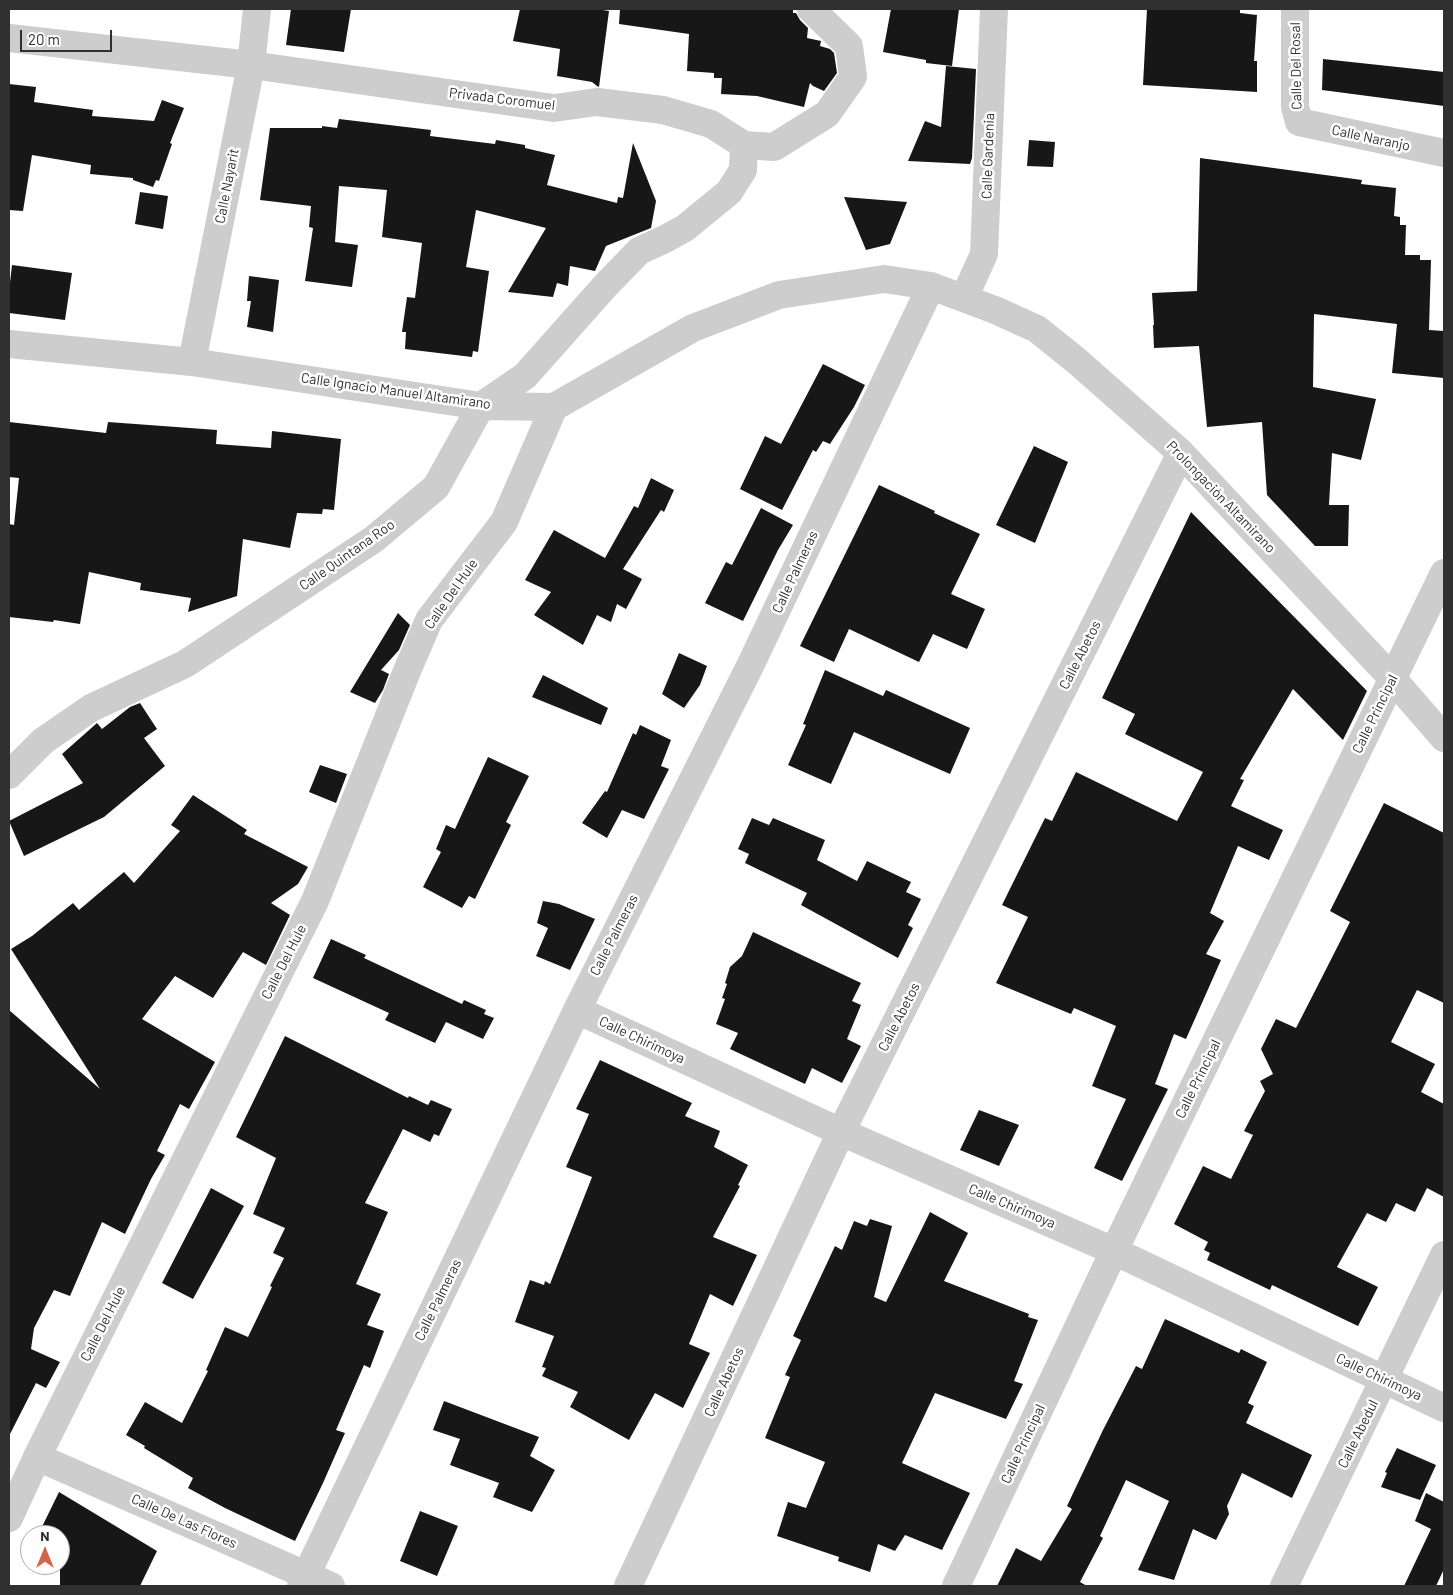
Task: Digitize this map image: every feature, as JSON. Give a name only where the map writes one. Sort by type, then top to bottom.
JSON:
[{"type":"street","name":"Calle Nayarit","points":[[192,362],[251,64],[257,9]]},
{"type":"street","name":"Privada Coromuel","points":[[9,38],[251,64],[554,108],[597,102],[663,110],[710,124],[744,145],[774,147],[827,114],[853,77],[849,46],[811,9]]},
{"type":"street","name":"Calle Gardenia","points":[[964,298],[984,254],[994,9]]},
{"type":"street","name":"Calle Del Rosal","points":[[1295,9],[1295,107],[1299,122]]},
{"type":"street","name":"Calle Naranjo","points":[[1299,122],[1444,153]]},
{"type":"street","name":"Calle Quintana Roo","points":[[9,775],[43,741],[91,708],[185,664],[374,539],[436,487],[481,406],[525,376],[639,251],[685,228],[729,192],[743,170],[744,145]]},
{"type":"street","name":"Calle Ignacio Manuel Altamirano","points":[[9,344],[192,362],[481,406],[554,406],[693,328],[779,295],[884,279],[932,286],[964,298]]},
{"type":"street","name":"Calle Palmeras","points":[[304,1581],[576,1010],[750,666],[932,286]]},
{"type":"street","name":"Prolongación Altamirano","points":[[964,298],[1037,330],[1078,362],[1181,454],[1392,678],[1444,738]]},
{"type":"street","name":"Calle Del Hule","points":[[9,1518],[37,1457],[315,901],[429,620],[504,522],[554,406]]},
{"type":"street","name":"Calle Abetos","points":[[628,1586],[841,1132],[1181,454]]},
{"type":"street","name":"Calle Principal","points":[[956,1586],[1114,1251],[1444,573]]},
{"type":"street","name":"Calle Chirimoya","points":[[576,1010],[841,1132],[1114,1251],[1444,1408]]},
{"type":"street","name":"Calle Abedul","points":[[1284,1586],[1444,1255]]},
{"type":"street","name":"Calle De Las Flores","points":[[37,1457],[304,1581],[332,1586]]},
{"type":"building","points":[[291,9],[351,9],[344,52],[286,45]]},
{"type":"building","points":[[520,9],[596,9],[609,11],[599,87],[592,82],[557,76],[560,49],[513,41]]},
{"type":"building","points":[[620,9],[793,9],[793,13],[796,13],[808,28],[807,38],[821,41],[820,46],[830,49],[834,53],[837,73],[824,91],[810,83],[804,107],[757,96],[721,94],[722,78],[714,78],[714,73],[687,71],[689,34],[619,24]]},
{"type":"building","points":[[891,9],[959,9],[952,66],[926,63],[926,60],[883,52]]},
{"type":"building","points":[[1147,9],[1240,9],[1240,13],[1257,15],[1254,61],[1257,61],[1257,92],[1143,85]]},
{"type":"building","points":[[1323,59],[1444,72],[1444,106],[1322,90]]},
{"type":"building","points":[[946,66],[976,69],[972,158],[970,164],[908,161],[925,121],[941,127]]},
{"type":"building","points":[[9,84],[36,87],[34,102],[93,110],[92,116],[154,121],[162,100],[184,108],[170,143],[172,144],[159,181],[156,180],[153,187],[133,180],[133,178],[90,174],[91,165],[32,155],[23,211],[9,210]]},
{"type":"building","points":[[339,119],[431,130],[430,136],[495,144],[496,140],[525,145],[525,148],[555,155],[547,185],[617,203],[618,197],[623,198],[633,143],[656,201],[651,228],[606,246],[595,271],[570,266],[568,286],[557,283],[553,297],[508,292],[546,228],[476,210],[466,267],[489,271],[478,352],[473,351],[472,357],[405,349],[406,332],[402,332],[407,297],[415,298],[422,243],[382,237],[387,190],[339,186],[335,242],[358,245],[352,287],[305,281],[313,228],[309,227],[311,206],[260,200],[270,128],[322,128],[322,126],[337,128]]},
{"type":"building","points":[[1029,140],[1055,142],[1053,167],[1027,166]]},
{"type":"building","points":[[1200,158],[1362,180],[1361,184],[1396,188],[1394,216],[1400,217],[1400,225],[1406,225],[1405,255],[1420,255],[1420,260],[1431,260],[1429,330],[1444,331],[1444,378],[1392,373],[1397,324],[1314,314],[1313,387],[1376,399],[1361,460],[1332,453],[1329,505],[1349,505],[1348,546],[1315,546],[1267,495],[1262,422],[1207,427],[1199,346],[1154,348],[1152,293],[1197,291]]},
{"type":"building","points":[[140,192],[168,196],[163,229],[135,224]]},
{"type":"building","points":[[844,197],[907,202],[890,244],[866,250]]},
{"type":"building","points":[[12,265],[72,273],[65,320],[9,313]]},
{"type":"building","points":[[249,276],[279,280],[273,332],[247,327],[251,301],[247,301]]},
{"type":"building","points":[[823,364],[865,385],[854,407],[830,444],[823,441],[816,452],[813,450],[782,510],[740,489],[765,436],[781,444]]},
{"type":"building","points":[[9,422],[106,433],[108,422],[217,430],[216,444],[271,448],[272,431],[341,439],[334,510],[323,509],[322,514],[297,513],[290,548],[243,539],[237,596],[188,612],[191,598],[140,590],[141,583],[89,572],[80,624],[9,617],[9,524],[14,525],[19,478],[9,477]]},
{"type":"building","points":[[1034,446],[1068,462],[1035,543],[996,525]]},
{"type":"building","points":[[651,478],[674,490],[664,512],[661,510],[623,569],[642,579],[626,609],[617,604],[611,622],[597,615],[583,645],[534,615],[551,592],[525,580],[554,530],[605,558],[634,506],[638,508]]},
{"type":"building","points":[[879,485],[980,534],[951,594],[985,609],[967,649],[933,634],[919,662],[849,629],[834,662],[800,646]]},
{"type":"building","points":[[761,508],[793,525],[778,550],[743,621],[705,603],[726,562],[732,565]]},
{"type":"building","points":[[1191,512],[1367,691],[1343,740],[1293,689],[1240,779],[1244,780],[1231,806],[1283,830],[1269,860],[1238,846],[1210,913],[1224,921],[1206,954],[1221,960],[1186,1039],[1174,1034],[1155,1084],[1168,1089],[1122,1181],[1094,1168],[1126,1099],[1092,1086],[1116,1026],[1074,1008],[1071,1014],[996,983],[1028,917],[1002,905],[1045,818],[1052,821],[1076,772],[1177,821],[1203,772],[1125,734],[1135,714],[1102,698]]},
{"type":"building","points":[[398,613],[410,625],[399,650],[381,670],[389,674],[383,690],[375,703],[350,692]]},
{"type":"building","points":[[679,653],[707,666],[700,685],[684,708],[662,694]]},
{"type":"building","points":[[825,670],[883,696],[886,690],[970,728],[950,774],[854,732],[831,784],[788,765],[806,725],[803,724]]},
{"type":"building","points":[[543,675],[608,708],[601,725],[532,697]]},
{"type":"building","points":[[140,703],[157,729],[144,738],[165,766],[104,817],[24,856],[9,821],[83,783],[62,754],[97,723],[102,729],[130,707]]},
{"type":"building","points":[[640,725],[671,740],[661,766],[669,769],[644,819],[622,810],[607,838],[582,823],[605,791],[607,792],[633,733],[636,735]]},
{"type":"building","points":[[488,757],[529,776],[506,822],[511,825],[475,899],[469,896],[462,908],[423,887],[441,852],[436,849],[446,825],[455,829]]},
{"type":"building","points":[[320,765],[347,774],[336,803],[309,792]]},
{"type":"building","points":[[193,795],[247,830],[244,834],[308,867],[298,884],[271,903],[290,915],[266,965],[243,952],[213,998],[175,976],[142,1019],[215,1062],[189,1109],[180,1104],[157,1151],[165,1155],[151,1179],[125,1234],[102,1222],[70,1296],[54,1290],[34,1328],[31,1349],[60,1362],[46,1388],[36,1383],[9,1436],[9,1010],[100,1089],[11,949],[32,936],[73,903],[79,910],[124,872],[134,883],[180,831],[171,825]]},
{"type":"building","points":[[1384,803],[1444,833],[1444,1003],[1417,990],[1391,1042],[1435,1064],[1421,1092],[1444,1104],[1444,1197],[1427,1188],[1415,1212],[1396,1203],[1386,1222],[1367,1213],[1337,1267],[1378,1287],[1358,1326],[1272,1285],[1270,1290],[1207,1260],[1210,1253],[1204,1250],[1208,1242],[1174,1224],[1203,1166],[1231,1179],[1253,1135],[1244,1131],[1265,1091],[1260,1081],[1273,1074],[1261,1049],[1276,1019],[1296,1028],[1350,922],[1330,911]]},
{"type":"building","points":[[752,818],[769,825],[773,818],[825,840],[817,860],[857,881],[867,861],[911,882],[906,892],[921,899],[908,925],[913,928],[898,958],[801,905],[807,893],[745,863],[749,854],[738,849]]},
{"type":"building","points":[[543,901],[559,904],[595,919],[570,970],[536,956],[548,928],[537,923]]},
{"type":"building","points":[[753,932],[861,983],[852,1001],[861,1005],[847,1039],[861,1046],[842,1083],[812,1068],[805,1084],[730,1049],[738,1033],[716,1024],[725,999],[722,998],[730,967],[742,956]]},
{"type":"building","points":[[331,939],[366,955],[364,958],[462,1004],[464,1000],[486,1010],[484,1014],[494,1018],[483,1039],[446,1022],[435,1043],[385,1020],[389,1013],[313,978]]},
{"type":"building","points":[[285,1036],[408,1098],[409,1096],[428,1105],[431,1100],[452,1109],[439,1136],[434,1134],[430,1142],[403,1129],[365,1203],[388,1212],[356,1284],[381,1294],[367,1325],[384,1331],[370,1368],[364,1365],[336,1430],[345,1433],[295,1541],[188,1488],[193,1478],[126,1435],[145,1402],[182,1423],[208,1371],[206,1370],[225,1327],[248,1337],[284,1258],[273,1253],[285,1228],[253,1214],[276,1158],[236,1137]]},
{"type":"building","points":[[600,1060],[692,1103],[685,1116],[720,1131],[714,1147],[748,1165],[738,1185],[740,1186],[713,1237],[757,1255],[733,1306],[710,1294],[689,1344],[710,1353],[683,1408],[655,1393],[629,1440],[570,1407],[578,1392],[542,1376],[546,1368],[542,1367],[554,1336],[515,1322],[530,1280],[544,1285],[545,1281],[550,1284],[592,1177],[566,1167],[589,1114],[576,1109]]},
{"type":"building","points":[[979,1110],[1019,1125],[999,1166],[960,1150]]},
{"type":"building","points":[[211,1188],[244,1206],[193,1299],[162,1283]]},
{"type":"building","points":[[930,1212],[968,1233],[944,1281],[1029,1314],[1028,1317],[1038,1320],[1014,1381],[1023,1384],[1006,1419],[935,1393],[902,1463],[970,1493],[942,1550],[905,1535],[895,1551],[878,1544],[870,1572],[838,1561],[839,1557],[777,1536],[788,1502],[806,1508],[825,1462],[765,1438],[790,1377],[785,1375],[801,1340],[793,1336],[835,1246],[842,1250],[854,1221],[867,1226],[870,1219],[892,1226],[874,1297],[886,1302]]},
{"type":"building","points":[[1165,1319],[1239,1353],[1241,1349],[1267,1362],[1248,1403],[1254,1406],[1246,1423],[1312,1455],[1292,1498],[1242,1473],[1227,1506],[1229,1514],[1216,1540],[1193,1529],[1174,1580],[1138,1570],[1169,1501],[1126,1480],[1100,1536],[1103,1538],[1080,1582],[1087,1586],[997,1586],[1016,1548],[1041,1561],[1072,1509],[1067,1506],[1103,1430],[1136,1366],[1142,1369]]},
{"type":"building","points":[[444,1401],[539,1437],[530,1456],[555,1470],[532,1512],[493,1497],[499,1483],[450,1465],[460,1439],[433,1430]]},
{"type":"building","points":[[1397,1448],[1436,1465],[1420,1500],[1381,1487],[1387,1473],[1385,1472]]},
{"type":"building","points":[[59,1492],[157,1551],[140,1586],[60,1586],[60,1575],[70,1575],[70,1525],[43,1525]]},
{"type":"building","points":[[1426,1493],[1444,1502],[1444,1569],[1436,1586],[1404,1586],[1431,1529],[1415,1521]]},
{"type":"building","points":[[420,1511],[458,1526],[437,1576],[400,1561]]}]
